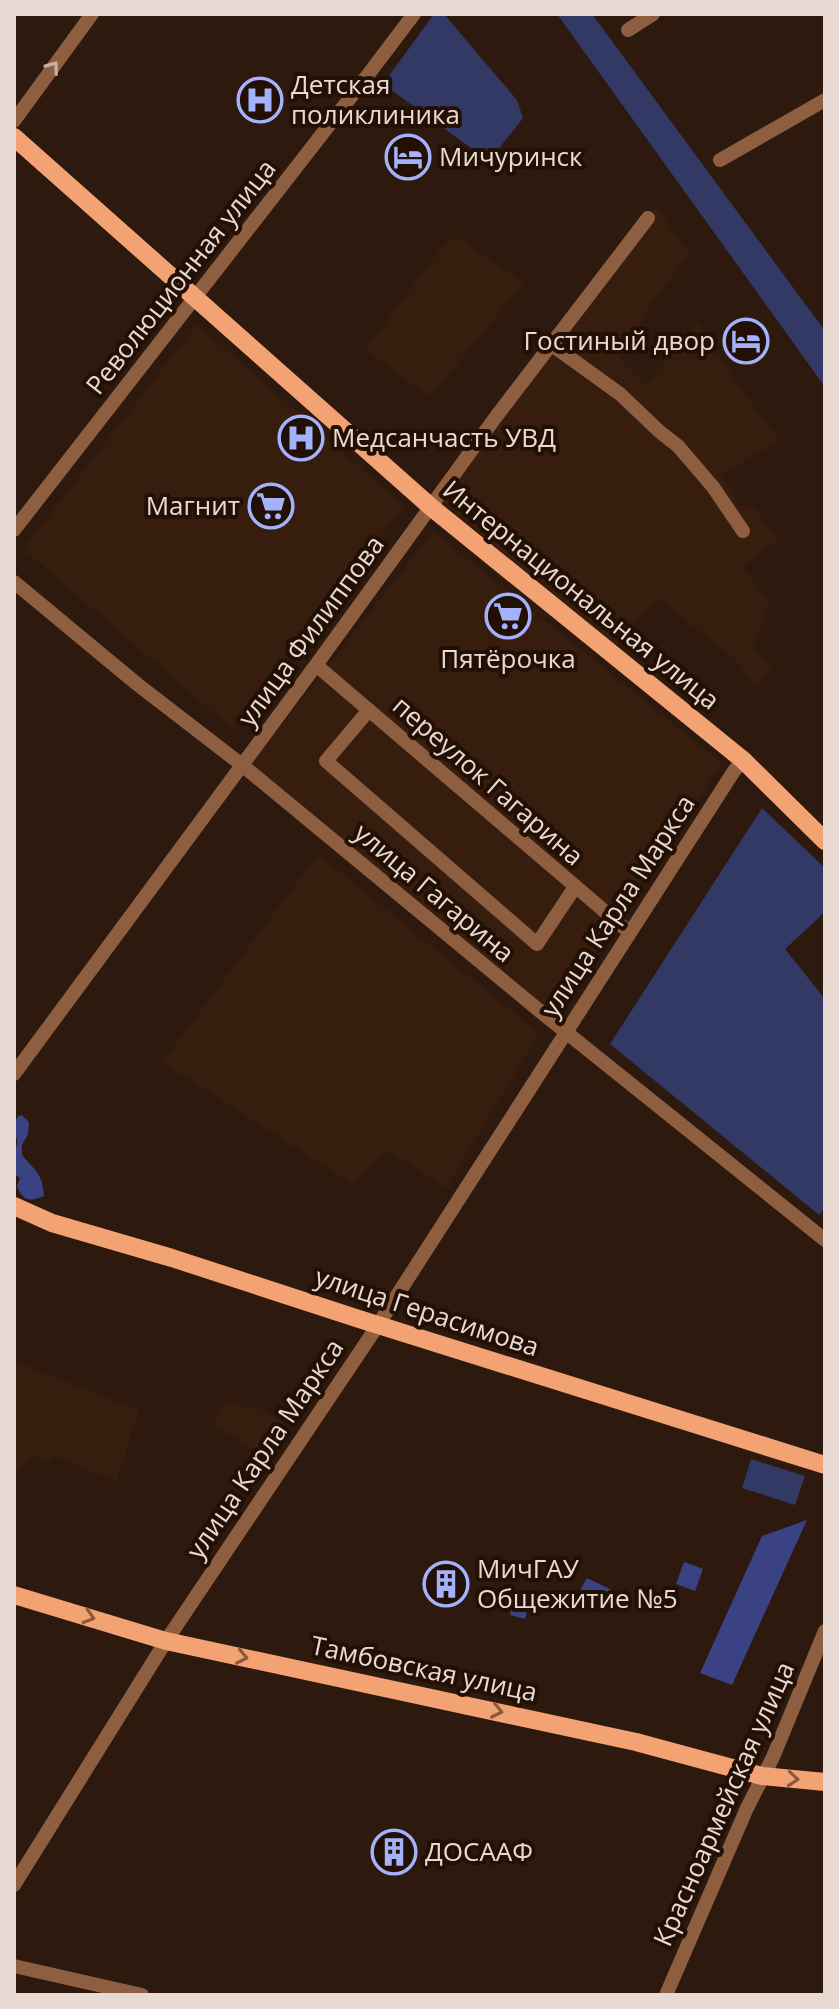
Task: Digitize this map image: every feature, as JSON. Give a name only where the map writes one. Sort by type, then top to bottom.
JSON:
[{"type":"main road","name":"Интернациональная улица","points":[[14,137],[431,507],[743,760],[825,841]]},
{"type":"main road","name":"улица Герасимова","points":[[14,1206],[52,1223],[172,1258],[825,1465]]},
{"type":"main road","name":"Тамбовская улица","points":[[14,1595],[166,1641],[636,1742],[762,1776],[825,1782]]},
{"type":"street","points":[[14,121],[92,14]]},
{"type":"street","name":"Революционная улица","points":[[14,530],[414,14]]},
{"type":"street","points":[[628,30],[653,14]]},
{"type":"street","points":[[720,160],[825,100]]},
{"type":"street","name":"улица Филиппова","points":[[14,1074],[495,418],[648,218]]},
{"type":"street","points":[[552,345],[615,389],[678,446],[713,487],[743,531]]},
{"type":"street","name":"улица Гагарина","points":[[14,582],[825,1240]]},
{"type":"street","name":"переулок Гагарина","points":[[316,665],[629,932]]},
{"type":"street","points":[[369,710],[326,761],[537,944],[575,887]]},
{"type":"street","name":"улица Карла Маркса","points":[[14,1885],[166,1641],[378,1325],[565,1031],[743,760]]},
{"type":"street","name":"Красноармейская улица","points":[[666,1995],[773,1757],[825,1631]]},
{"type":"street","points":[[14,1966],[142,1995]]},
{"type":"shaded area","points":[[434,14],[444,14],[517,100],[523,118],[489,161],[383,84]]},
{"type":"shaded area","points":[[557,14],[592,14],[825,331],[825,387]]},
{"type":"shaded area","points":[[656,207],[690,254],[650,306],[619,358],[645,385],[698,323],[738,385],[780,440],[721,475],[740,506],[753,507],[779,539],[743,566],[770,604],[752,647],[773,669],[757,687],[737,661],[659,599],[614,647],[438,498]]},
{"type":"shaded area","points":[[456,236],[524,283],[430,397],[365,350],[442,247]]},
{"type":"shaded area","points":[[197,324],[404,506],[232,729],[23,549]]},
{"type":"shaded area","points":[[433,531],[723,763],[550,1015],[251,764]]},
{"type":"shaded area","points":[[762,808],[825,868],[825,912],[785,949],[825,999],[825,1208],[819,1215],[610,1044]]},
{"type":"shaded area","points":[[318,854],[539,1033],[446,1188],[387,1150],[352,1184],[162,1062]]},
{"type":"shaded area","points":[[22,1115],[29,1122],[22,1155],[38,1173],[43,1188],[44,1196],[35,1199],[22,1195],[17,1186],[20,1178],[14,1174],[15,1126],[18,1116]]},
{"type":"shaded area","points":[[14,1361],[139,1410],[117,1481],[52,1456],[49,1462],[33,1454],[17,1473],[14,1472]]},
{"type":"shaded area","points":[[226,1400],[247,1408],[256,1406],[285,1424],[267,1456],[212,1426]]},
{"type":"shaded area","points":[[751,1459],[805,1476],[795,1505],[742,1488]]},
{"type":"shaded area","points":[[807,1520],[732,1685],[700,1673],[762,1536]]},
{"type":"shaded area","points":[[684,1562],[703,1569],[695,1591],[676,1584]]},
{"type":"shaded area","points":[[587,1578],[628,1598],[623,1610],[576,1597]]},
{"type":"shaded area","points":[[516,1590],[531,1594],[525,1619],[510,1615]]},
{"type":"place","name":"Детская поликлиника","points":[[260,100]]},
{"type":"place","name":"Мичуринск","points":[[408,157]]},
{"type":"place","name":"Гостиный двор","points":[[746,341]]},
{"type":"place","name":"Медсанчасть УВД","points":[[301,438]]},
{"type":"place","name":"Магнит","points":[[271,506]]},
{"type":"place","name":"Пятёрочка","points":[[508,616]]},
{"type":"place","name":"МичГАУ Общежитие №5","points":[[446,1584]]},
{"type":"place","name":"ДОСААФ","points":[[394,1852]]}]
